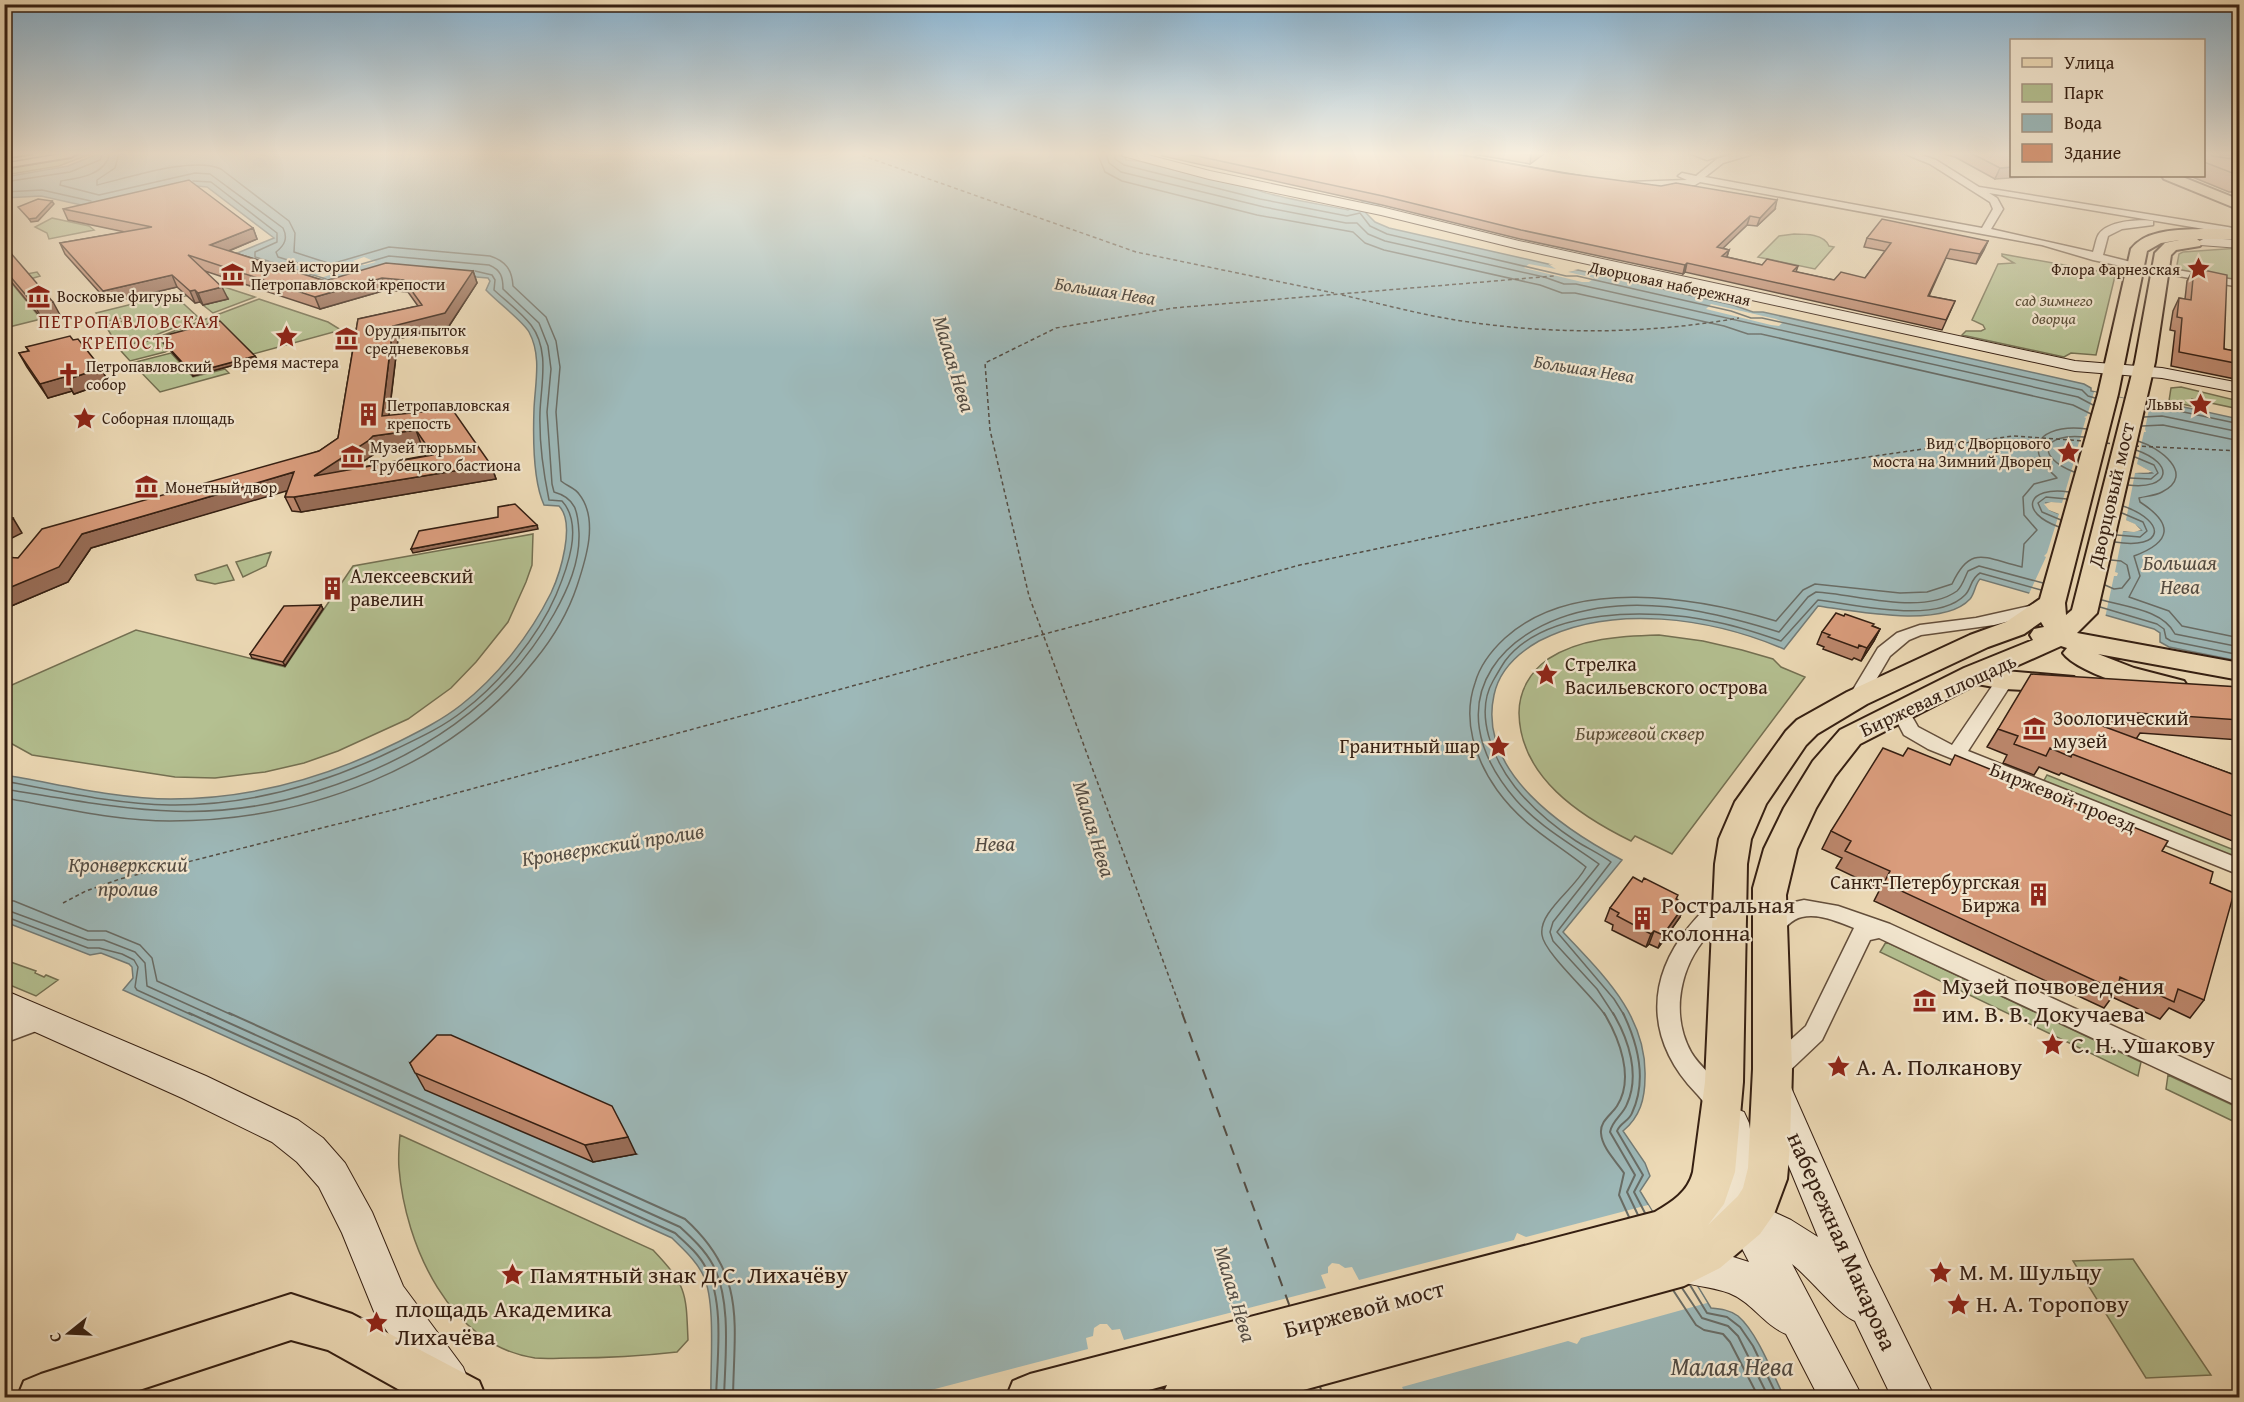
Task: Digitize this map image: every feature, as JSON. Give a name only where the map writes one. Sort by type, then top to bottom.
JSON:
[{"type":"main road","name":"Дворцовая набережная","points":[[1409,218],[2075,366],[2111,380],[2139,383]]},
{"type":"main road","name":"Дворцовый мост","points":[[2055,639],[2049,605],[2111,380],[2139,249],[2149,241],[2174,236],[2240,233]]},
{"type":"main road","points":[[2160,270],[2164,251],[2168,248],[2205,242],[2240,242]]},
{"type":"main road","name":"Дворцовый мост","points":[[2084,613],[2139,383],[2160,270]]},
{"type":"main road","points":[[2139,383],[2240,388]]},
{"type":"main road","points":[[2139,383],[2183,383],[2240,394]]},
{"type":"main road","name":"Биржевая площадь","points":[[2049,605],[2015,628],[1979,642],[1823,716],[1802,732],[1751,802],[1736,839],[1731,864],[1723,1092],[1714,1172],[1709,1190],[1679,1237],[1707,1252],[1746,1218],[1758,1202],[1765,1185],[1772,1078],[1770,891],[1782,846],[1791,824],[1842,746],[1863,729],[1974,674],[2055,639],[2084,613]]},
{"type":"main road","points":[[2084,613],[2100,632],[2139,652]]},
{"type":"main road","name":"Биржевая площадь","points":[[2015,628],[2055,639]]},
{"type":"main road","points":[[2055,639],[2116,651],[2139,652],[2240,672]]},
{"type":"main road","points":[[2055,639],[2100,667],[2143,681],[2174,687]]},
{"type":"main road","points":[[1974,674],[2005,680],[2240,692]]},
{"type":"main road","points":[[16,1019],[194,1087],[275,1126],[310,1150],[332,1175],[358,1225],[389,1300],[458,1395]]},
{"type":"main road","name":"набережная Макарова","points":[[1772,1078],[1855,1278],[1914,1398]]},
{"type":"main road","points":[[1723,1092],[1746,1218],[1842,1398]]},
{"type":"main road","points":[[1746,1218],[1794,1242],[1817,1258],[1853,1295],[1881,1329]]},
{"type":"main road","points":[[1679,1237],[1724,1271],[1744,1278],[1770,1296],[1807,1333]]},
{"type":"main road","name":"Биржевой мост","points":[[1030,1398],[1679,1237]]},
{"type":"main road","name":"Биржевой мост","points":[[1185,1398],[1679,1237]]},
{"type":"main road","points":[[41,1398],[291,1317],[336,1330],[458,1395]]},
{"type":"street","points":[[1915,218],[2043,242],[2097,258],[2135,266]]},
{"type":"street","points":[[1984,231],[1992,218]]},
{"type":"street","points":[[2162,218],[2240,233]]},
{"type":"street","points":[[2097,258],[2103,235],[2110,230],[2139,224],[2184,222]]},
{"type":"street","points":[[2160,270],[2240,284]]},
{"type":"street","name":"Биржевая площадь","points":[[1857,698],[1872,671],[1893,642],[1917,631],[1986,622],[2049,605]]},
{"type":"street","points":[[1986,622],[2015,628]]},
{"type":"street","name":"Биржевая площадь","points":[[1956,754],[2005,680]]},
{"type":"street","name":"Биржевой проезд","points":[[1900,710],[1911,731],[1935,745],[2240,868]]},
{"type":"street","points":[[1723,1092],[1685,1063],[1673,1041],[1667,1005],[1673,969],[1698,930],[1731,901]]},
{"type":"street","points":[[1772,927],[1793,911],[1808,908],[1830,912],[1882,930],[2240,1096]]},
{"type":"street","points":[[1772,1078],[1814,1033],[1862,934],[1869,930],[1882,930]]},
{"type":"green space","points":[[54,218],[89,226],[94,230],[49,239],[47,233],[35,227]]},
{"type":"green space","points":[[1794,234],[1819,237],[1829,246],[1834,247],[1815,269],[1758,257],[1779,236]]},
{"type":"green space","points":[[2239,248],[2239,281],[2176,270],[2179,254],[2183,252]]},
{"type":"green space","name":"сад Зимнего дворца","points":[[2002,254],[2104,272],[2115,276],[2096,355],[2071,353],[2064,357],[1962,335],[1966,331],[1985,329],[1983,325],[1972,320],[1998,264],[2014,263]]},
{"type":"green space","points":[[37,272],[40,276],[30,279],[28,276],[10,281],[41,319],[5,328],[5,278]]},
{"type":"green space","points":[[215,284],[255,297],[213,313],[203,305],[228,298],[218,289],[181,297],[177,293]]},
{"type":"green space","points":[[173,294],[199,318],[120,349],[105,325],[123,321],[122,318],[103,322],[96,313]]},
{"type":"green space","points":[[259,299],[328,322],[341,330],[253,354],[222,324],[160,340],[169,350],[165,352],[130,361],[121,351]]},
{"type":"green space","points":[[171,353],[193,377],[225,369],[229,373],[160,392],[132,363]]},
{"type":"green space","points":[[2181,387],[2239,401],[2239,409],[2192,399],[2191,406],[2169,401],[2171,388]]},
{"type":"green space","points":[[533,534],[532,565],[526,582],[508,622],[476,662],[451,688],[408,719],[338,751],[304,763],[265,772],[215,778],[175,777],[32,755],[5,740],[5,688],[136,630],[285,667],[353,566]]},
{"type":"green space","points":[[271,552],[266,566],[243,577],[236,562]]},
{"type":"green space","points":[[227,565],[234,580],[215,584],[197,580],[195,575]]},
{"type":"green space","name":"Биржевой сквер","points":[[1659,635],[1703,641],[1742,650],[1773,659],[1781,667],[1805,677],[1672,854],[1635,836],[1631,841],[1612,831],[1556,792],[1541,775],[1530,756],[1522,736],[1519,713],[1523,690],[1531,676],[1548,659],[1560,652],[1587,642]]},
{"type":"green space","points":[[2047,775],[2239,852],[2239,864],[2042,784]]},
{"type":"green space","points":[[1886,942],[2141,1062],[2138,1076],[1880,952]]},
{"type":"green space","points":[[5,960],[36,971],[35,973],[44,977],[46,975],[58,980],[36,996],[5,983]]},
{"type":"green space","points":[[2168,1075],[2239,1108],[2239,1124],[2166,1089]]},
{"type":"green space","points":[[400,1135],[653,1250],[673,1272],[682,1290],[688,1340],[677,1352],[638,1356],[535,1358],[505,1350],[479,1334],[456,1313],[437,1287],[422,1259],[403,1198],[399,1164]]},
{"type":"green space","points":[[2133,1259],[2211,1375],[2146,1378],[2073,1261]]},
{"type":"water","name":"Нева","points":[[248,218],[1371,218],[1389,228],[1548,264],[1567,271],[1578,270],[1733,305],[1753,312],[1763,312],[2084,384],[2091,388],[2091,391],[2153,405],[2154,402],[2161,402],[2239,419],[2239,661],[2169,647],[2160,642],[2160,633],[2154,629],[1980,579],[1970,599],[1957,608],[1940,613],[1897,616],[1818,606],[1784,649],[1725,629],[1694,623],[1661,619],[1598,622],[1567,629],[1539,641],[1517,657],[1500,678],[1494,695],[1492,723],[1499,749],[1512,773],[1530,795],[1552,815],[1622,860],[1563,932],[1607,980],[1630,1015],[1639,1034],[1644,1055],[1644,1093],[1634,1120],[1623,1131],[1645,1163],[1650,1176],[1640,1191],[1711,1308],[1735,1314],[1752,1332],[1784,1397],[711,1397],[711,1319],[708,1289],[698,1266],[672,1238],[123,990],[133,978],[132,967],[129,964],[101,953],[90,955],[5,922],[5,775],[129,797],[171,799],[231,795],[316,776],[371,755],[414,734],[461,705],[488,681],[512,654],[543,609],[551,593],[565,549],[566,524],[559,506],[544,505],[538,484],[534,458],[537,360],[529,332],[486,290],[490,281],[488,278],[390,270],[331,287],[230,256],[274,238]],"holes":[[[2061,449],[2108,455],[2152,473],[2132,472],[2104,466],[2077,458]],[[2046,503],[2068,505],[2123,520],[2141,530],[2125,531],[2057,513],[2050,510]]]},
{"type":"pier","points":[[364,257],[376,262],[356,265],[358,266],[355,270],[345,273],[338,272],[312,281],[305,279],[331,271],[328,269],[340,264],[357,263],[353,261]]},
{"type":"pier","points":[[1529,264],[1556,269],[1548,264],[1560,266],[1578,270],[1568,272],[1594,278],[1589,282],[1582,282],[1524,268]]},
{"type":"pier","points":[[1711,304],[1783,322],[1779,326],[1771,325],[1706,309]]},
{"type":"pier","points":[[2094,392],[2150,404],[2146,432],[2144,432],[2137,464],[2152,472],[2135,473],[2126,520],[2141,530],[2123,531],[2115,572],[2118,573],[2114,576],[2105,618],[2028,596],[2046,557],[2044,556],[2047,553],[2059,514],[2049,510],[2044,504],[2062,503],[2075,458],[2061,450],[2077,449],[2086,418],[2084,417],[2087,416]]},
{"type":"pier","points":[[1648,1205],[1707,1303],[1581,1338],[1577,1344],[1568,1341],[1402,1387],[1407,1397],[900,1397],[904,1391],[909,1391],[912,1395],[1088,1349],[1086,1338],[1093,1336],[1094,1328],[1100,1324],[1107,1324],[1112,1330],[1120,1329],[1124,1340],[1326,1288],[1321,1275],[1328,1273],[1328,1267],[1332,1263],[1345,1268],[1352,1267],[1359,1280],[1514,1240],[1517,1233],[1526,1237]]},
{"type":"building","points":[[110,218],[240,218],[253,228],[210,245],[325,281],[386,263],[473,271],[445,313],[393,326],[382,416],[452,409],[491,465],[285,497],[294,472],[82,534],[59,567],[4,590],[4,557],[18,558],[42,529],[319,451],[338,438],[358,319],[422,305],[404,280],[382,278],[315,297],[188,255],[222,287],[198,293],[195,290],[190,291],[172,275],[103,291],[60,243],[152,227]],"holes":[[[416,430],[433,455],[314,476],[373,436]]]},
{"type":"building","points":[[1474,218],[1747,218],[1717,247],[1729,250],[1722,256],[1762,265],[1767,259],[1798,266],[1793,271],[1834,280],[1841,272],[1865,278],[1891,243],[1867,238],[1882,219],[1988,241],[1980,254],[1950,249],[1928,296],[1955,301],[1946,320],[1687,263],[1685,265]]},
{"type":"building","points":[[4,251],[9,251],[53,302],[35,306],[4,269]]},
{"type":"building","points":[[2194,268],[2227,275],[2224,349],[2240,352],[2240,364],[2179,352],[2182,318],[2177,317],[2179,298],[2191,300]]},
{"type":"building","points":[[220,321],[255,356],[192,373],[159,337]]},
{"type":"building","points":[[70,336],[73,340],[78,339],[101,368],[66,380],[64,377],[40,384],[19,353],[29,351],[26,347]]},
{"type":"building","points":[[515,504],[537,525],[411,549],[419,531],[498,517],[498,507]]},
{"type":"building","points":[[4,514],[13,518],[4,523]]},
{"type":"building","points":[[321,605],[283,662],[250,654],[284,606]]},
{"type":"building","points":[[1836,613],[1874,624],[1872,626],[1880,629],[1867,648],[1859,645],[1858,648],[1828,637],[1830,635],[1822,632]]},
{"type":"building","points":[[2031,674],[2240,687],[2240,720],[2138,713],[2146,723],[2081,718],[2240,777],[2240,819],[2072,754],[2071,757],[2050,748],[2046,756],[2014,744],[2018,736],[1998,729]]},
{"type":"building","name":"Санкт-Петербургская Биржа","points":[[1883,748],[1903,756],[1908,748],[1950,765],[1955,755],[2168,841],[2162,851],[2213,872],[2210,883],[2234,893],[2204,1000],[2178,989],[2174,1002],[2120,977],[2117,991],[1884,883],[1890,871],[1845,851],[1851,841],[1831,831]]},
{"type":"building","name":"Ростральная колонна","points":[[1633,877],[1642,882],[1644,878],[1678,895],[1676,899],[1685,904],[1663,935],[1654,931],[1651,934],[1617,916],[1619,913],[1610,908]]},
{"type":"building","points":[[437,1035],[451,1035],[612,1106],[628,1137],[585,1145],[415,1073],[410,1063]]},
{"type":"ferry route","points":[[1041,218],[1136,252],[1334,293]]},
{"type":"ferry route","points":[[1043,634],[1029,596],[990,430],[985,363],[1056,328],[1173,308],[1554,276]]},
{"type":"ferry route","points":[[1342,295],[1447,319],[1531,329],[1636,330],[1739,318]]},
{"type":"ferry route","points":[[1043,634],[1300,565],[1594,503],[1799,467],[2013,436],[2086,441]]},
{"type":"ferry route","points":[[2106,443],[2116,444]]},
{"type":"ferry route","points":[[2135,446],[2240,451]]},
{"type":"ferry route","points":[[63,903],[86,891],[120,879],[401,808],[1043,634]]},
{"type":"ferry route","points":[[1043,634],[1183,1015]]},
{"type":"ferry route","points":[[1182,1013],[1290,1307]]},
{"type":"ferry route","points":[[1319,1384],[1324,1398]]},
{"type":"place","name":"Флора Фарнезская","points":[[2198,269]]},
{"type":"place","name":"Музей истории Петропавловской крепости","points":[[233,275]]},
{"type":"place","name":"Восковые фигуры","points":[[39,296]]},
{"type":"place","name":"Время мастера","points":[[286,337]]},
{"type":"place","name":"Орудия пыток средневековья","points":[[347,339]]},
{"type":"place","name":"Петропавловский собор","points":[[68,375]]},
{"type":"place","name":"Львы","points":[[2201,404]]},
{"type":"place","name":"Петропавловская крепость","points":[[369,414]]},
{"type":"place","name":"Соборная площадь","points":[[84,418]]},
{"type":"place","name":"Вид с Дворцового моста на Зимний Дворец","points":[[2069,452]]},
{"type":"place","name":"Музей тюрьмы Трубецкого бастиона","points":[[352,456]]},
{"type":"place","name":"Монетный двор","points":[[147,487]]},
{"type":"place","name":"Алексеевский равелин","points":[[332,588]]},
{"type":"place","name":"Стрелка Васильевского острова","points":[[1547,675]]},
{"type":"place","name":"Зоологический музей","points":[[2035,729]]},
{"type":"place","name":"Гранитный шар","points":[[1498,746]]},
{"type":"place","name":"Санкт-Петербургская Биржа","points":[[2038,894]]},
{"type":"place","name":"Ростральная колонна","points":[[1643,919]]},
{"type":"place","name":"Музей почвоведения им. В. В. Докучаева","points":[[1924,1000]]},
{"type":"place","name":"С. Н. Ушакову","points":[[2053,1045]]},
{"type":"place","name":"А. А. Полканову","points":[[1838,1067]]},
{"type":"place","name":"М. М. Шульцу","points":[[1941,1272]]},
{"type":"place","name":"Памятный знак Д.С. Лихачёву","points":[[512,1275]]},
{"type":"place","name":"Н. А. Торопову","points":[[1958,1304]]},
{"type":"place","name":"площадь Академика Лихачёва","points":[[377,1323]]},
{"type":"district","name":"ПЕТРОПАВЛОВСКАЯ КРЕПОСТЬ","points":[[129,332]]},
{"type":"water label","name":"Большая Нева","points":[[1105,291]]},
{"type":"water label","name":"Малая Нева","points":[[954,364]]},
{"type":"water label","name":"Большая Нева","points":[[1584,369]]},
{"type":"water label","name":"Большая Нева","points":[[2180,575]]},
{"type":"water label","name":"Малая Нева","points":[[1094,829]]},
{"type":"water label","name":"Кронверкский пролив","points":[[613,845]]},
{"type":"water label","name":"Кронверкский пролив","points":[[128,877]]},
{"type":"water label","name":"Малая Нева","points":[[1235,1294]]},
{"type":"water label","name":"Малая Нева","points":[[1732,1366]]}]
